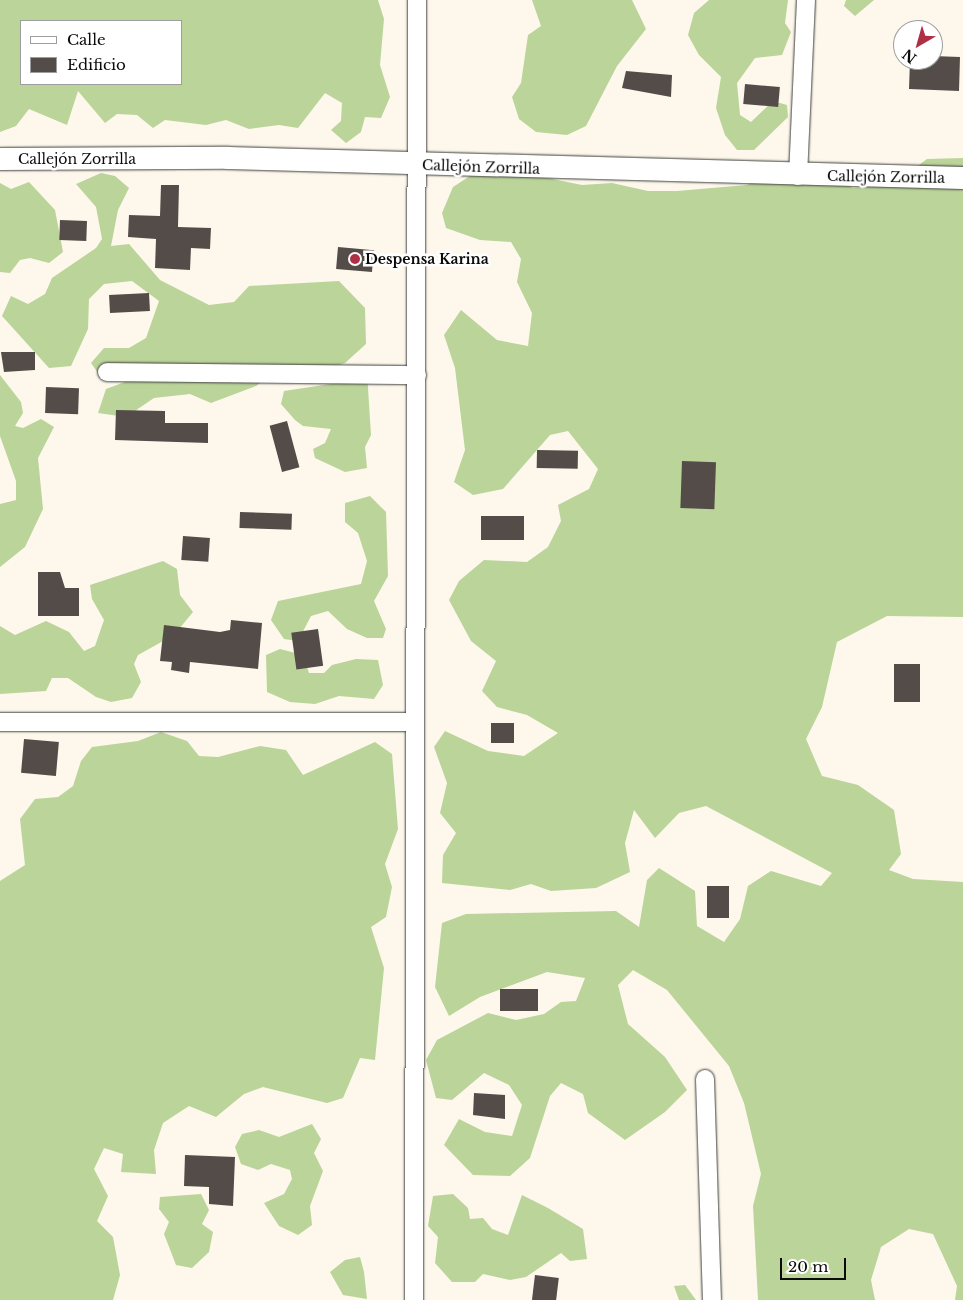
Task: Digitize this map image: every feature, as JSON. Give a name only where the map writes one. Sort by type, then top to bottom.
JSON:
[{"type":"street","points":[[414,1300],[417,0]]},
{"type":"street","points":[[798,176],[806,0]]},
{"type":"street","name":"Callejón Zorrilla","points":[[0,159],[228,158],[418,166],[798,176],[963,178]]},
{"type":"street","points":[[107,372],[417,375]]},
{"type":"street","points":[[0,722],[415,722]]},
{"type":"street","points":[[705,1079],[712,1300]]},
{"type":"green space","points":[[0,0],[378,0],[384,19],[380,65],[390,97],[381,118],[365,117],[361,132],[346,143],[331,130],[341,121],[342,103],[325,93],[298,128],[279,125],[249,129],[226,120],[206,125],[165,120],[153,128],[137,115],[117,114],[105,123],[78,91],[67,125],[29,109],[16,126],[0,132]]},
{"type":"green space","points":[[532,0],[632,0],[646,29],[617,66],[586,126],[567,135],[536,132],[519,119],[512,97],[521,83],[528,35],[541,26]]},
{"type":"green space","points":[[709,0],[788,0],[785,23],[791,32],[782,55],[755,58],[737,83],[740,115],[751,122],[773,101],[787,105],[788,117],[754,150],[737,150],[725,135],[716,108],[721,77],[699,55],[688,35],[694,13]]},
{"type":"green space","points":[[846,0],[874,0],[855,16],[844,6]]},
{"type":"green space","points":[[963,158],[963,617],[887,616],[837,642],[822,707],[806,739],[822,776],[858,785],[894,810],[901,854],[889,870],[913,879],[963,882],[963,1300],[955,1300],[957,1286],[933,1234],[909,1229],[881,1247],[871,1280],[875,1300],[758,1300],[753,1206],[761,1174],[744,1103],[729,1066],[667,990],[633,970],[618,985],[628,1024],[665,1057],[687,1090],[665,1112],[625,1140],[588,1113],[583,1094],[561,1083],[550,1096],[530,1158],[510,1176],[473,1175],[444,1145],[459,1119],[485,1132],[512,1136],[522,1105],[509,1085],[484,1073],[452,1100],[436,1098],[426,1060],[437,1040],[488,1013],[516,1020],[544,1014],[561,1002],[576,1001],[585,978],[547,972],[480,997],[449,1016],[435,987],[442,923],[466,914],[616,911],[639,927],[647,880],[659,868],[695,891],[697,926],[724,942],[740,919],[748,886],[771,871],[821,886],[832,873],[706,806],[679,813],[655,838],[634,810],[625,843],[630,872],[596,888],[551,891],[531,884],[510,890],[442,883],[443,855],[456,833],[440,813],[447,783],[434,747],[445,731],[488,751],[524,756],[558,733],[527,715],[497,707],[482,691],[496,661],[471,641],[449,600],[459,581],[484,560],[527,562],[548,547],[561,521],[558,505],[589,489],[598,469],[568,431],[550,435],[503,489],[473,495],[454,482],[465,450],[455,368],[444,335],[461,310],[497,340],[528,346],[532,313],[517,282],[521,259],[511,242],[480,240],[446,228],[442,213],[453,187],[470,176],[543,177],[582,185],[612,183],[648,191],[677,191],[747,185],[786,163],[818,167],[853,188],[892,185],[927,159]]},
{"type":"green space","points":[[101,173],[115,176],[129,188],[118,210],[111,246],[129,244],[160,280],[209,305],[234,302],[249,286],[339,281],[365,308],[366,344],[345,363],[317,372],[276,371],[256,386],[211,403],[190,394],[154,398],[126,417],[98,413],[106,389],[133,379],[130,371],[103,380],[91,363],[104,348],[129,348],[146,338],[159,301],[132,281],[104,284],[89,299],[88,329],[71,366],[49,368],[2,316],[11,296],[28,304],[45,294],[52,278],[96,248],[102,239],[96,207],[76,184]]},
{"type":"green space","points":[[29,182],[55,210],[63,252],[49,263],[30,258],[20,260],[10,273],[0,272],[0,183],[11,189]]},
{"type":"green space","points":[[367,372],[371,435],[365,447],[367,468],[345,472],[315,458],[313,449],[325,443],[331,429],[303,426],[281,404],[284,391],[337,383]]},
{"type":"green space","points":[[0,375],[21,402],[23,413],[15,426],[23,428],[41,419],[54,427],[38,458],[43,509],[25,547],[0,567],[0,504],[16,500],[16,481],[0,436]]},
{"type":"green space","points":[[370,496],[386,512],[388,576],[374,601],[386,629],[383,638],[367,638],[347,629],[328,611],[311,616],[298,641],[284,639],[271,620],[278,601],[361,584],[367,561],[358,533],[345,522],[345,503]]},
{"type":"green space","points":[[163,561],[177,569],[180,595],[193,612],[174,635],[138,655],[134,664],[141,682],[132,698],[111,702],[96,697],[68,678],[52,678],[46,691],[0,694],[0,626],[15,635],[46,621],[69,632],[84,651],[95,646],[104,620],[92,599],[90,585]]},
{"type":"green space","points":[[280,649],[303,655],[309,673],[324,673],[332,665],[356,659],[378,660],[383,685],[374,699],[339,696],[315,704],[290,702],[267,692],[266,655]]},
{"type":"green space","points":[[161,732],[187,741],[199,756],[218,757],[260,746],[286,750],[303,775],[375,742],[392,754],[398,829],[385,864],[392,887],[386,917],[371,927],[384,968],[375,1060],[360,1058],[343,1098],[327,1103],[263,1087],[244,1094],[216,1117],[189,1106],[163,1123],[154,1150],[156,1174],[121,1172],[123,1154],[104,1148],[94,1169],[108,1196],[97,1221],[113,1237],[120,1275],[113,1300],[0,1300],[0,881],[25,865],[20,819],[35,799],[58,797],[73,786],[81,761],[92,747],[138,741]]},
{"type":"green space","points":[[312,1124],[321,1139],[314,1153],[323,1171],[310,1206],[312,1225],[298,1235],[279,1226],[264,1203],[284,1194],[292,1179],[290,1170],[271,1164],[258,1170],[241,1164],[235,1147],[242,1134],[259,1130],[279,1137]]},
{"type":"green space","points":[[201,1194],[209,1210],[202,1224],[213,1232],[209,1252],[192,1268],[176,1265],[164,1234],[169,1222],[159,1209],[160,1197]]},
{"type":"green space","points":[[453,1194],[468,1208],[470,1219],[483,1218],[492,1229],[508,1235],[522,1195],[583,1229],[587,1259],[570,1261],[561,1253],[526,1277],[510,1280],[483,1274],[475,1282],[452,1282],[435,1263],[438,1237],[428,1226],[433,1196]]},
{"type":"green space","points":[[360,1257],[367,1299],[343,1295],[330,1272],[345,1260]]},
{"type":"green space","points":[[685,1285],[696,1300],[679,1300],[674,1286]]},
{"type":"building","points":[[943,56],[960,57],[959,91],[909,89],[910,70],[943,70]]},
{"type":"building","points":[[626,71],[672,75],[671,97],[622,88]]},
{"type":"building","points":[[745,84],[780,87],[778,107],[743,104]]},
{"type":"building","points":[[161,185],[179,185],[178,227],[211,228],[210,249],[191,248],[190,270],[155,268],[156,239],[128,237],[129,215],[160,216]]},
{"type":"building","points":[[60,220],[87,221],[86,241],[59,240]]},
{"type":"building","name":"Despensa Karina","points":[[338,247],[374,250],[372,272],[336,269]]},
{"type":"building","points":[[149,293],[150,311],[110,313],[109,295]]},
{"type":"building","points":[[1,352],[35,352],[35,370],[4,372]]},
{"type":"building","points":[[46,387],[79,388],[78,414],[45,413]]},
{"type":"building","points":[[116,410],[165,411],[165,423],[208,423],[208,443],[115,440]]},
{"type":"building","points":[[287,421],[299,467],[282,472],[270,426]]},
{"type":"building","points":[[537,450],[578,451],[578,469],[537,468]]},
{"type":"building","points":[[682,461],[716,462],[714,509],[680,508]]},
{"type":"building","points":[[240,512],[292,514],[291,530],[239,528]]},
{"type":"building","points":[[481,516],[524,516],[524,540],[481,540]]},
{"type":"building","points":[[183,536],[210,538],[208,562],[181,560]]},
{"type":"building","points":[[38,572],[60,572],[65,588],[79,588],[79,616],[38,616]]},
{"type":"building","points":[[231,620],[262,623],[258,669],[190,662],[189,673],[171,670],[172,662],[160,661],[164,625],[220,632],[230,630]]},
{"type":"building","points":[[318,629],[323,666],[296,669],[291,633]]},
{"type":"building","points":[[894,664],[920,664],[920,702],[894,702]]},
{"type":"building","points":[[491,723],[514,723],[514,743],[491,743]]},
{"type":"building","points":[[24,739],[59,742],[56,776],[21,773]]},
{"type":"building","points":[[707,886],[729,886],[729,918],[707,918]]},
{"type":"building","points":[[500,989],[538,989],[538,1011],[500,1011]]},
{"type":"building","points":[[474,1093],[505,1095],[505,1119],[473,1115]]},
{"type":"building","points":[[185,1155],[235,1157],[233,1206],[209,1204],[209,1187],[184,1186]]},
{"type":"building","points":[[535,1275],[559,1278],[556,1300],[532,1300]]},
{"type":"place","name":"Despensa Karina","points":[[355,259]]}]
